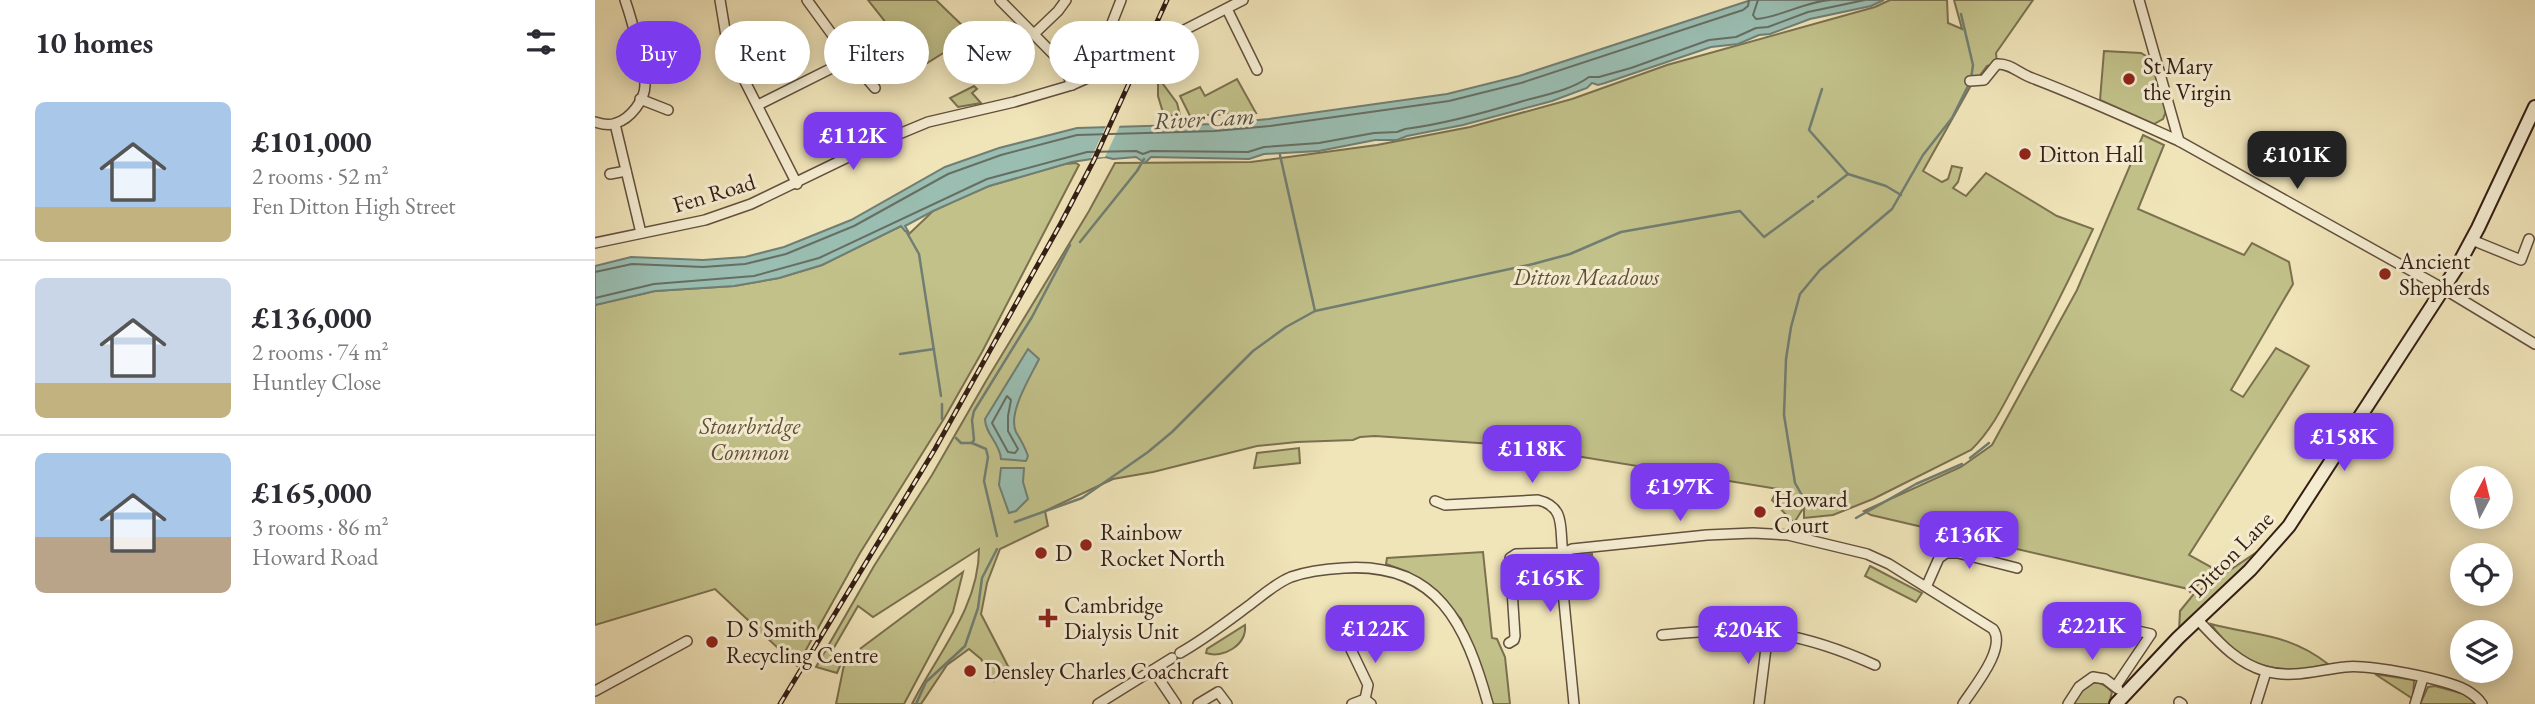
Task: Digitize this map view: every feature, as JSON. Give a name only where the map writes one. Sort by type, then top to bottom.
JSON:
[{"type":"main road","name":"Ditton Lane","points":[[2119,695],[2250,570],[2289,526],[2444,289],[2472,240],[2535,107]]},
{"type":"street","points":[[595,122],[615,124],[628,115],[640,99],[645,86],[625,0]]},
{"type":"street","points":[[720,0],[728,48],[797,184]]},
{"type":"street","points":[[807,0],[824,23]]},
{"type":"street","points":[[1000,0],[1021,21]]},
{"type":"street","points":[[1035,33],[1066,0]]},
{"type":"street","points":[[1113,21],[1121,0]]},
{"type":"street","points":[[2139,0],[2179,141]]},
{"type":"street","points":[[1235,3],[1257,70]]},
{"type":"street","name":"Fen Road","points":[[1199,21],[1235,3]]},
{"type":"street","points":[[1035,35],[1063,64],[1072,85]]},
{"type":"street","points":[[1971,81],[1984,80],[1997,64],[2004,64],[2179,141],[2444,289],[2535,344]]},
{"type":"street","points":[[758,105],[824,72]]},
{"type":"street","points":[[872,84],[875,88]]},
{"type":"street","name":"Fen Road","points":[[595,243],[705,220],[797,184],[875,144],[928,122],[1072,85]]},
{"type":"street","points":[[640,99],[668,110]]},
{"type":"street","points":[[2153,129],[2172,117]]},
{"type":"street","points":[[615,124],[641,233]]},
{"type":"street","points":[[610,174],[626,171]]},
{"type":"street","points":[[2472,240],[2522,265],[2529,239]]},
{"type":"street","points":[[1435,501],[1445,505],[1525,500],[1548,502],[1555,508],[1560,518],[1563,553],[1560,561],[1574,704]]},
{"type":"street","points":[[1509,643],[1515,636],[1510,558],[1516,554],[1563,553],[1572,549],[1707,535],[1773,533],[1867,554],[1927,585],[1993,629],[1999,641],[1995,653],[1963,704]]},
{"type":"street","points":[[1927,585],[1939,558],[1946,553],[1958,553],[2017,568]]},
{"type":"street","points":[[1098,704],[1176,656],[1291,577],[1326,569],[1379,568],[1421,584],[1438,597],[1462,634],[1476,665],[1488,704]]},
{"type":"street","points":[[2067,615],[2089,615],[2151,634],[2119,695],[2105,679],[2092,677],[2079,687],[2068,704]]},
{"type":"street","points":[[2197,619],[2234,656],[2266,672],[2293,675],[2347,666],[2379,668],[2462,688],[2482,704]]},
{"type":"street","points":[[1662,635],[1712,629],[1767,632],[1835,647],[1876,665]]},
{"type":"street","points":[[1759,704],[1767,632]]},
{"type":"street","points":[[1344,635],[1368,685],[1368,702],[1352,704]]},
{"type":"street","points":[[595,691],[687,641]]},
{"type":"street","points":[[1153,670],[1176,704]]},
{"type":"street","points":[[2256,704],[2266,672]]},
{"type":"street","points":[[2415,704],[2423,678]]},
{"type":"street","points":[[1198,704],[1218,692],[1227,704]]},
{"type":"green space","points":[[868,0],[936,0],[958,21],[943,21],[943,53],[929,62],[929,21],[885,21]]},
{"type":"green space","name":"Ditton Meadows","points":[[1890,0],[1947,0],[1948,23],[1962,29],[1954,0],[2033,0],[1996,53],[1997,64],[1987,66],[1975,82],[1974,80],[1923,171],[1942,182],[1948,179],[1952,166],[1962,168],[1953,188],[1966,196],[1986,173],[2057,216],[2093,229],[2004,404],[1986,433],[1971,450],[1873,499],[1833,515],[1804,518],[1804,507],[1794,523],[1772,500],[1778,489],[1508,445],[1375,436],[1353,440],[1257,446],[1153,472],[1113,479],[1045,511],[1048,526],[1000,549],[987,583],[981,614],[1010,670],[1001,671],[994,681],[981,659],[969,649],[947,665],[921,704],[912,704],[964,611],[977,571],[979,549],[873,617],[858,606],[832,651],[843,659],[837,673],[816,667],[874,566],[932,475],[1089,211],[1115,163],[1251,162],[1377,145],[1470,127],[1572,99],[1667,65],[1875,7]]},
{"type":"green space","points":[[2104,51],[2141,53],[2154,61],[2166,111],[2163,119],[2154,124],[2100,100]]},
{"type":"green space","points":[[1237,79],[1256,113],[1190,116],[1180,96],[1200,87],[1205,96]]},
{"type":"green space","points":[[1158,84],[1163,84],[1177,103],[1180,115],[1164,116],[1158,96]]},
{"type":"green space","points":[[974,86],[977,89],[972,93],[981,103],[958,107],[950,98]]},
{"type":"green space","points":[[2143,135],[2164,145],[2138,209],[2244,255],[2252,243],[2289,262],[2293,284],[2231,390],[2243,397],[2276,348],[2309,366],[2189,555],[2220,572],[2202,581],[2190,592],[2188,589],[1871,515],[1864,511],[1961,467],[1992,445],[2077,290]]},
{"type":"green space","name":"Stourbridge Common","points":[[1076,163],[1079,165],[982,352],[860,553],[797,666],[715,589],[595,625],[595,305],[655,291],[734,286],[779,278],[822,265],[901,226],[909,234],[933,211],[989,186]]},
{"type":"green space","points":[[1299,448],[1300,463],[1254,468],[1257,453]]},
{"type":"green space","points":[[2260,550],[2261,552],[2179,631],[2180,611],[2193,595]]},
{"type":"green space","points":[[1483,552],[1492,638],[1497,639],[1505,657],[1510,704],[1493,704],[1461,619],[1431,586],[1408,572],[1386,564],[1387,558]]},
{"type":"green space","points":[[1592,554],[1593,568],[1582,569],[1581,574],[1569,577],[1568,565],[1576,555]]},
{"type":"green space","points":[[1870,566],[1922,593],[1916,602],[1865,576]]},
{"type":"green space","points":[[963,572],[953,612],[904,704],[836,704],[845,660]]},
{"type":"green space","points":[[2211,624],[2285,641],[2299,646],[2328,664],[2293,670],[2262,665],[2235,650]]},
{"type":"green space","points":[[1245,625],[1242,639],[1233,649],[1220,654],[1206,653],[1207,649]]},
{"type":"green space","points":[[2375,674],[2414,680],[2413,699]]},
{"type":"green space","points":[[2089,682],[2102,684],[2112,692],[2109,704],[2070,704]]},
{"type":"green space","points":[[2435,686],[2468,695],[2479,704],[2420,704],[2428,687]]},
{"type":"water","points":[[1751,0],[1884,0],[1871,6],[1810,19],[1738,44],[1711,47],[1598,85],[1592,83],[1587,88],[1552,101],[1397,140],[1375,140],[1319,151],[1264,154],[1249,159],[1151,157],[1145,163],[1136,157],[1105,157],[1072,162],[989,186],[905,226],[908,231],[901,226],[822,265],[779,278],[734,286],[655,291],[595,305],[595,266],[631,257],[703,260],[745,257],[784,247],[851,220],[945,167],[999,148],[1077,128],[1215,124],[1447,94],[1519,76]]},
{"type":"water","points":[[1028,349],[1039,359],[1017,405],[1014,424],[1028,456],[1026,461],[1001,459],[985,419]]},
{"type":"water","points":[[1001,468],[1024,468],[1023,482],[1028,499],[1016,511],[1009,513],[999,485]]},
{"type":"pier","points":[[1120,125],[1105,157],[1091,158],[1106,126]]},
{"type":"waterway","points":[[1961,14],[1973,65],[1971,79]]},
{"type":"waterway","points":[[1808,506],[1795,483],[1784,415],[1786,359],[1800,294],[1820,270],[1892,209],[1923,155],[1952,118],[1968,86]]},
{"type":"waterway","points":[[1822,89],[1809,130],[1848,174]]},
{"type":"waterway","points":[[1280,155],[1315,311]]},
{"type":"waterway","points":[[1080,242],[1144,159]]},
{"type":"waterway","points":[[1818,197],[1848,174],[1886,186],[1901,195]]},
{"type":"waterway","points":[[1015,522],[1082,498],[1148,452],[1172,432],[1253,351],[1286,327],[1315,311],[1533,264],[1570,254],[1621,232],[1740,211],[1764,237],[1813,201]]},
{"type":"waterway","points":[[906,231],[919,254],[941,396]]},
{"type":"waterway","points":[[972,443],[974,411],[1032,317],[1070,245]]},
{"type":"waterway","points":[[900,354],[934,349]]},
{"type":"waterway","points":[[942,404],[942,419]]},
{"type":"waterway","points":[[956,438],[961,443],[972,443],[986,449],[988,457],[984,481],[997,536]]},
{"type":"waterway","points":[[1970,458],[1989,443]]},
{"type":"waterway","points":[[1856,518],[1916,484],[1962,464]]},
{"type":"waterway","points":[[916,704],[926,682],[965,646],[978,608],[982,578],[997,549]]},
{"type":"railway","points":[[780,704],[935,449],[1061,223],[1094,160],[1167,0]]},
{"type":"place","name":"St Mary the Virgin","points":[[2129,79]]},
{"type":"place","name":"Ditton Hall","points":[[2025,154]]},
{"type":"place","name":"Ancient Shepherds","points":[[2385,274]]},
{"type":"place","name":"Howard Court","points":[[1760,512]]},
{"type":"place","name":"Rainbow Rocket North","points":[[1086,545]]},
{"type":"place","name":"D","points":[[1041,553]]},
{"type":"place","name":"Cambridge Dialysis Unit","points":[[1048,618]]},
{"type":"place","name":"D S Smith Recycling Centre","points":[[712,642]]},
{"type":"place","name":"Densley Charles Coachcraft","points":[[970,671]]},
{"type":"water label","name":"River Cam","points":[[1204,118]]}]
